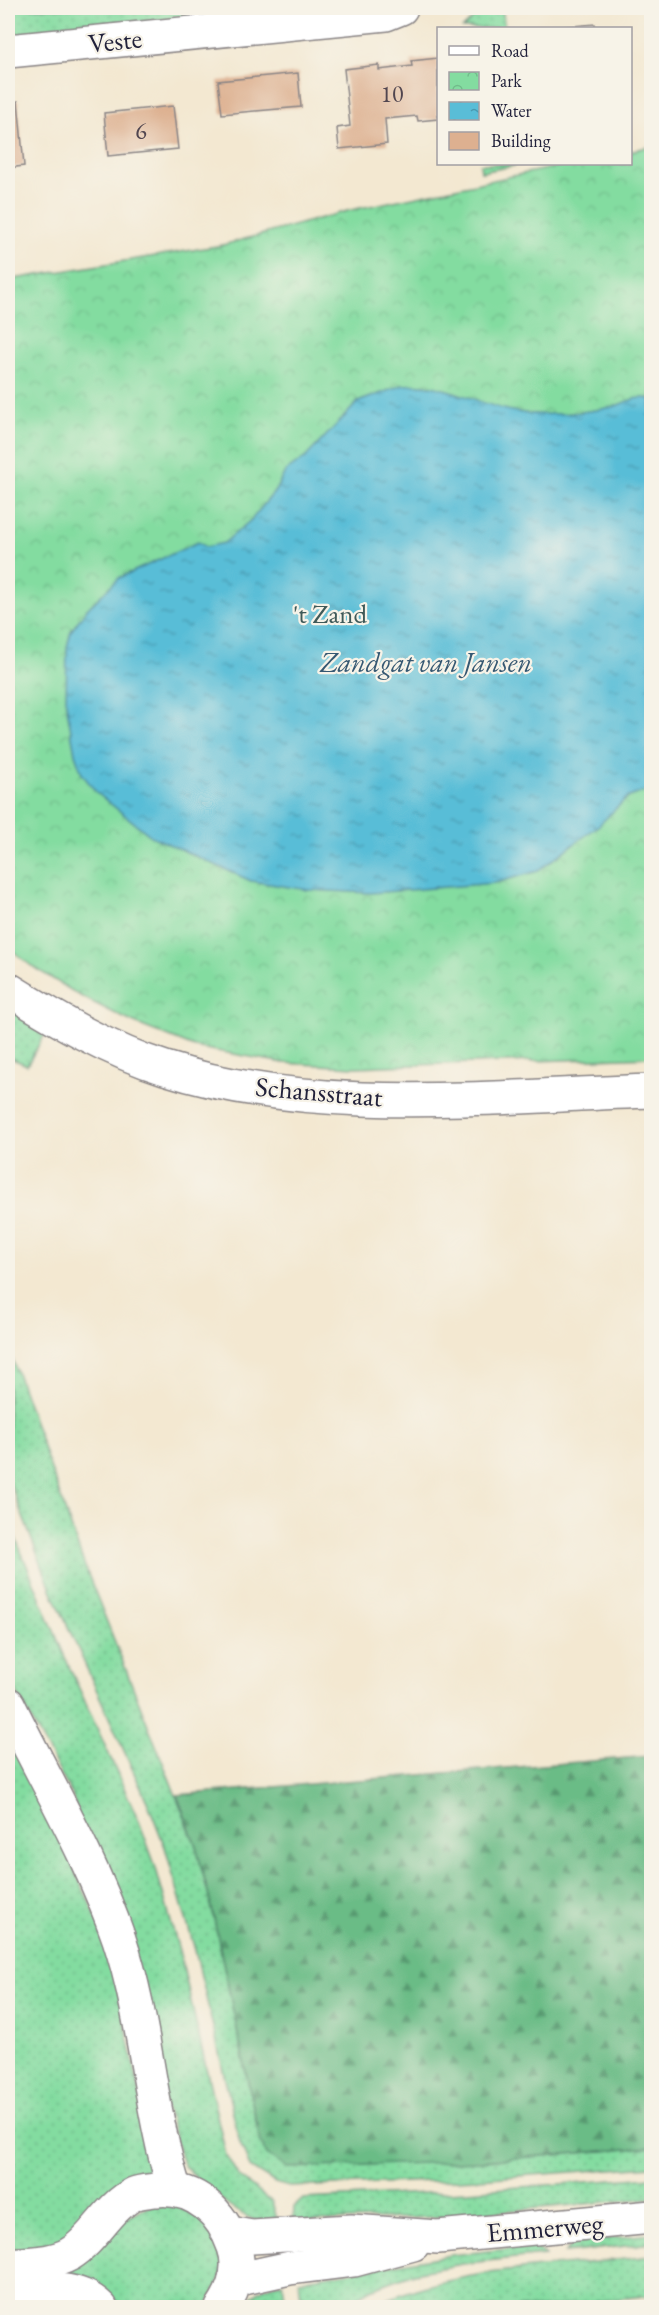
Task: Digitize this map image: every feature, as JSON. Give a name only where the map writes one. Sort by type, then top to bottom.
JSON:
[{"type":"main road","name":"Veste","points":[[8,51],[386,14],[401,8]]},
{"type":"main road","name":"Schansstraat","points":[[8,988],[80,1033],[165,1068],[224,1083],[304,1096],[408,1099],[651,1091]]},
{"type":"main road","points":[[8,1704],[71,1826],[119,1940],[145,2042],[163,2155],[174,2188]]},
{"type":"main road","points":[[8,2265],[58,2260],[87,2241],[102,2223],[134,2194],[174,2188],[210,2206],[229,2232],[236,2253],[229,2294]]},
{"type":"main road","name":"Emmerweg","points":[[229,2232],[252,2237],[351,2231],[438,2237],[651,2217]]},
{"type":"main road","name":"Emmerweg","points":[[229,2294],[290,2268],[354,2260],[438,2237]]},
{"type":"main road","points":[[8,2293],[68,2290],[92,2299],[100,2307]]},
{"type":"green space","points":[[8,8],[347,8],[8,42]]},
{"type":"green space","points":[[484,8],[502,8],[505,27],[464,27]]},
{"type":"green space","name":"'t Zand","points":[[651,146],[651,1057],[354,1067],[284,1063],[194,1047],[132,1022],[82,997],[30,965],[8,947],[8,280],[223,245],[351,210],[565,165],[632,165],[632,151]]},
{"type":"green space","points":[[480,165],[518,165],[481,172]]},
{"type":"green space","points":[[8,1005],[47,1031],[27,1065],[8,1057]]},
{"type":"green space","points":[[8,1347],[84,1564],[196,1846],[212,1909],[260,2140],[267,2154],[279,2161],[480,2161],[651,2147],[651,2166],[478,2179],[289,2187],[275,2183],[250,2167],[240,2143],[195,1950],[165,1847],[149,1806],[50,1587],[8,1478]]},
{"type":"green space","points":[[8,1520],[64,1655],[139,1821],[155,1865],[181,1958],[226,2155],[239,2177],[272,2202],[278,2222],[260,2222],[246,2216],[216,2195],[183,2164],[72,1795],[8,1676]]},
{"type":"green space","points":[[8,1726],[109,1945],[157,2176],[53,2245],[8,2252]]},
{"type":"green space","points":[[651,1756],[651,2147],[480,2161],[287,2168],[267,2154],[260,2140],[212,1909],[196,1846],[177,1795]]},
{"type":"green space","points":[[651,2177],[651,2198],[436,2217],[293,2222],[294,2207],[303,2199],[468,2191]]},
{"type":"green space","points":[[152,2205],[179,2206],[210,2225],[224,2268],[210,2302],[205,2307],[123,2307],[110,2295],[8,2275]]},
{"type":"green space","points":[[651,2234],[651,2243],[565,2253],[574,2242]]},
{"type":"green space","points":[[534,2246],[545,2255],[468,2263],[414,2273],[371,2289],[341,2307],[302,2307],[299,2280],[451,2255]]},
{"type":"green space","points":[[651,2256],[651,2295],[543,2308],[371,2307],[436,2283],[472,2276]]},
{"type":"green space","points":[[283,2283],[286,2307],[241,2308],[260,2291],[271,2285]]},
{"type":"water","name":"Zandgat van Jansen","points":[[403,385],[437,387],[520,413],[584,412],[612,407],[636,399],[651,399],[651,789],[627,798],[598,826],[538,871],[495,883],[371,893],[308,890],[251,881],[151,836],[97,793],[82,774],[75,754],[66,703],[67,647],[71,631],[86,610],[119,578],[198,542],[206,547],[224,543],[252,519],[275,491],[285,472],[306,457],[358,402]]},
{"type":"building","points":[[595,24],[595,27],[561,27]]},
{"type":"building","points":[[437,58],[437,119],[418,121],[417,116],[385,119],[387,144],[339,149],[337,128],[350,126],[344,69],[379,65],[379,70],[412,66],[411,61]]},
{"type":"building","points":[[298,73],[301,107],[222,114],[218,81]]},
{"type":"building","points":[[18,101],[24,166],[8,168],[8,102]]},
{"type":"building","points":[[173,106],[178,149],[108,156],[104,113]]}]
